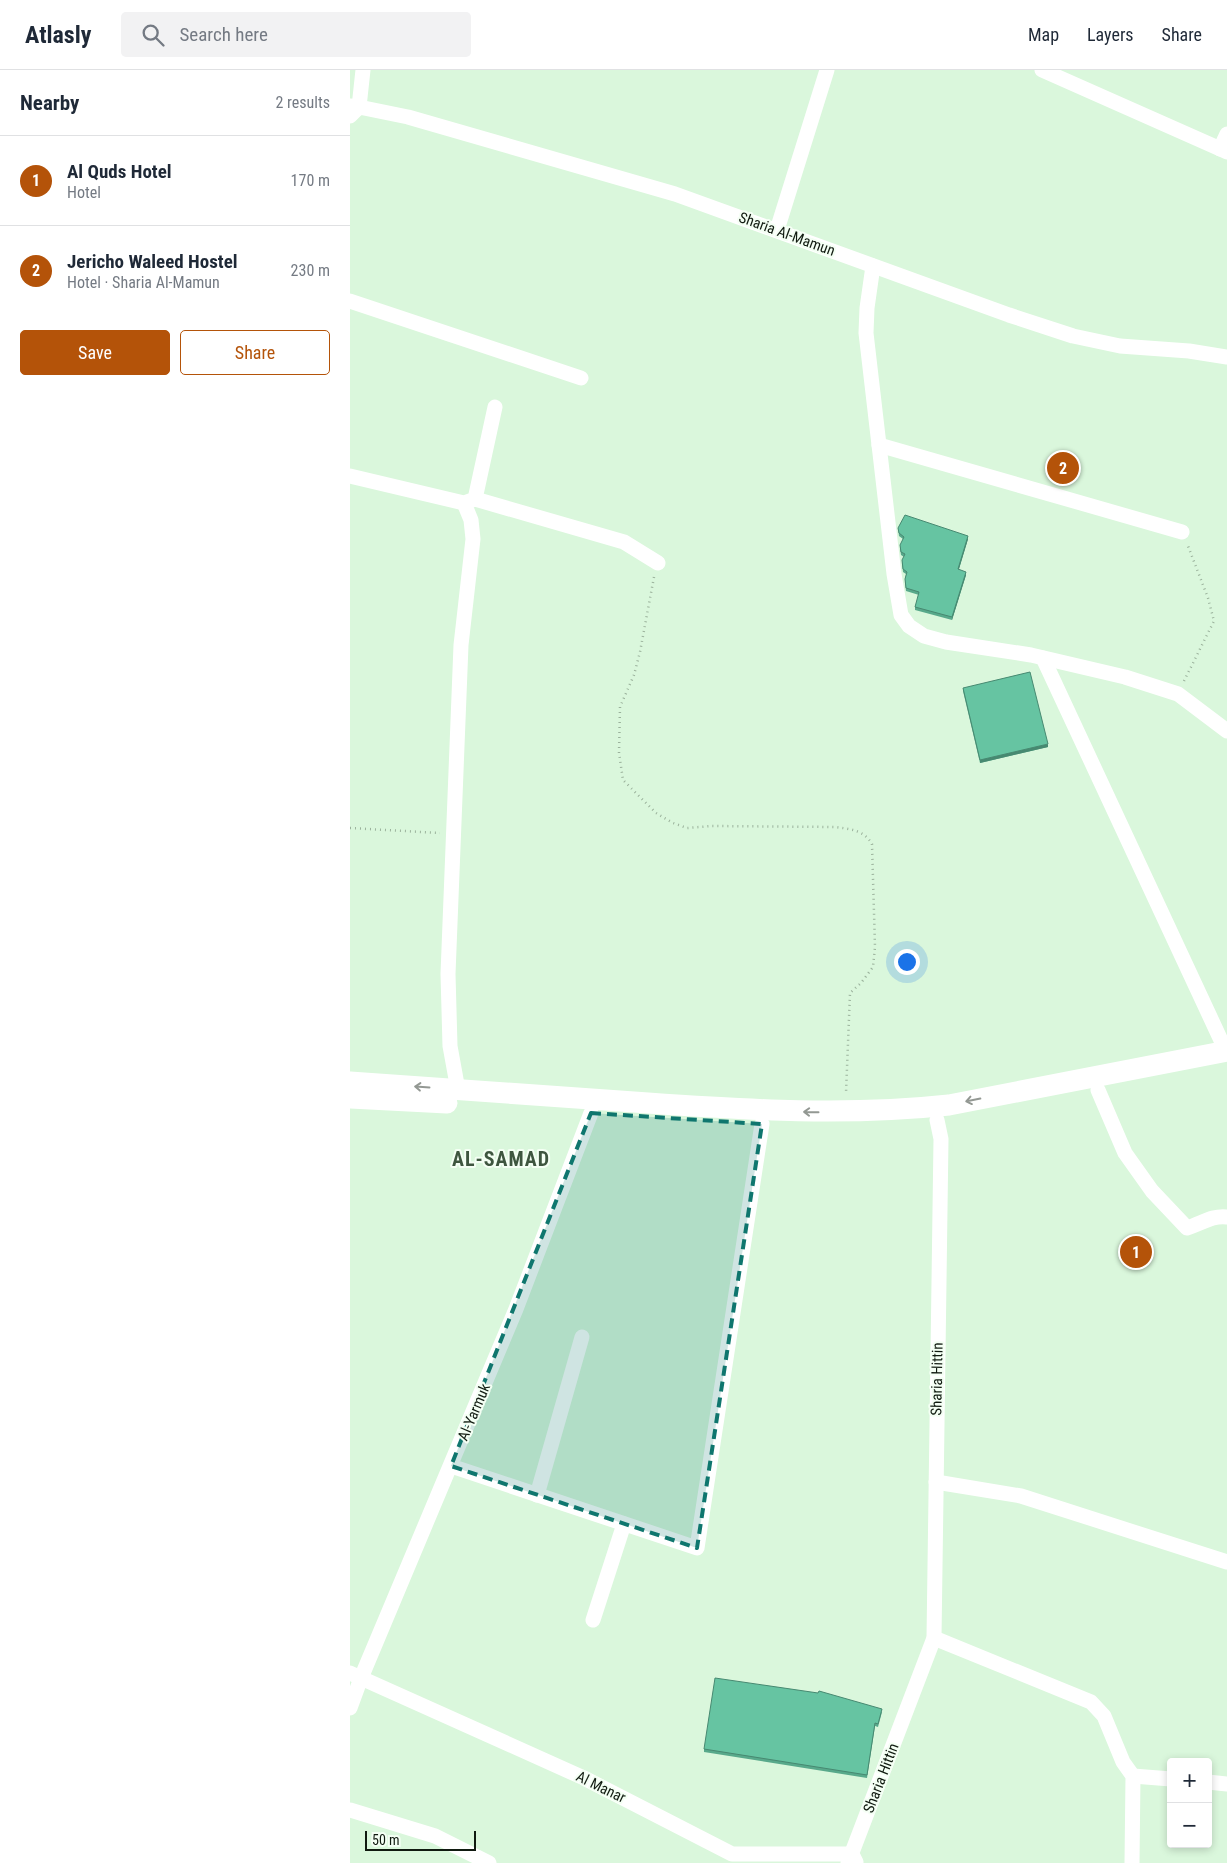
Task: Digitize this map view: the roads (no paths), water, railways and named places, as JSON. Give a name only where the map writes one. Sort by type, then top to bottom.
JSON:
[{"type":"main road","points":[[350,1098],[762,1124],[860,1126],[937,1120],[972,1115],[1098,1090],[1227,1056]]},
{"type":"main road","points":[[350,1082],[767,1111],[845,1112],[909,1110],[949,1105],[1227,1056]]},
{"type":"street","points":[[353,110],[363,70]]},
{"type":"street","points":[[777,230],[827,70]]},
{"type":"street","points":[[1042,70],[1223,150],[1227,134]]},
{"type":"street","name":"Sharia Al-Mamun","points":[[353,110],[408,117],[675,194],[1073,336],[1120,346],[1189,351],[1227,357]]},
{"type":"street","points":[[873,266],[867,308],[866,333],[894,574],[901,615],[909,626],[924,636],[946,642],[1010,651],[1043,658],[1125,677],[1178,694],[1227,732]]},
{"type":"street","points":[[350,301],[581,378]]},
{"type":"street","points":[[458,1090],[450,1046],[448,974],[461,645],[473,539],[469,501],[495,406]]},
{"type":"street","points":[[879,445],[1182,532]]},
{"type":"street","points":[[350,476],[469,501],[624,542],[658,564]]},
{"type":"street","points":[[1043,658],[1227,1056]]},
{"type":"street","points":[[1098,1090],[1125,1153],[1152,1192],[1187,1228],[1211,1217],[1227,1217]]},
{"type":"street","name":"Al-Yarmuk","points":[[350,1708],[356,1675],[451,1466],[516,1309],[591,1113]]},
{"type":"street","name":"Sharia Hittin","points":[[852,1860],[934,1638],[941,1139],[937,1120]]},
{"type":"street","points":[[451,1466],[697,1548],[762,1124]]},
{"type":"street","points":[[537,1495],[582,1338]]},
{"type":"street","points":[[936,1482],[1020,1496],[1227,1562]]},
{"type":"street","points":[[593,1620],[624,1524]]},
{"type":"street","points":[[934,1638],[1092,1702],[1104,1716],[1123,1762],[1133,1776],[1132,1863]]},
{"type":"street","name":"Al Manar","points":[[356,1675],[584,1778],[732,1854],[852,1860]]},
{"type":"street","points":[[1133,1776],[1167,1779]]},
{"type":"street","points":[[1212,1782],[1227,1784]]},
{"type":"street","points":[[350,1810],[435,1836],[489,1863]]},
{"type":"place","name":"Jericho Waleed Hostel","points":[[1063,468]]},
{"type":"place","name":"Al Quds Hotel","points":[[1136,1252]]},
{"type":"district","name":"AL-SAMAD","points":[[501,1159]]}]
